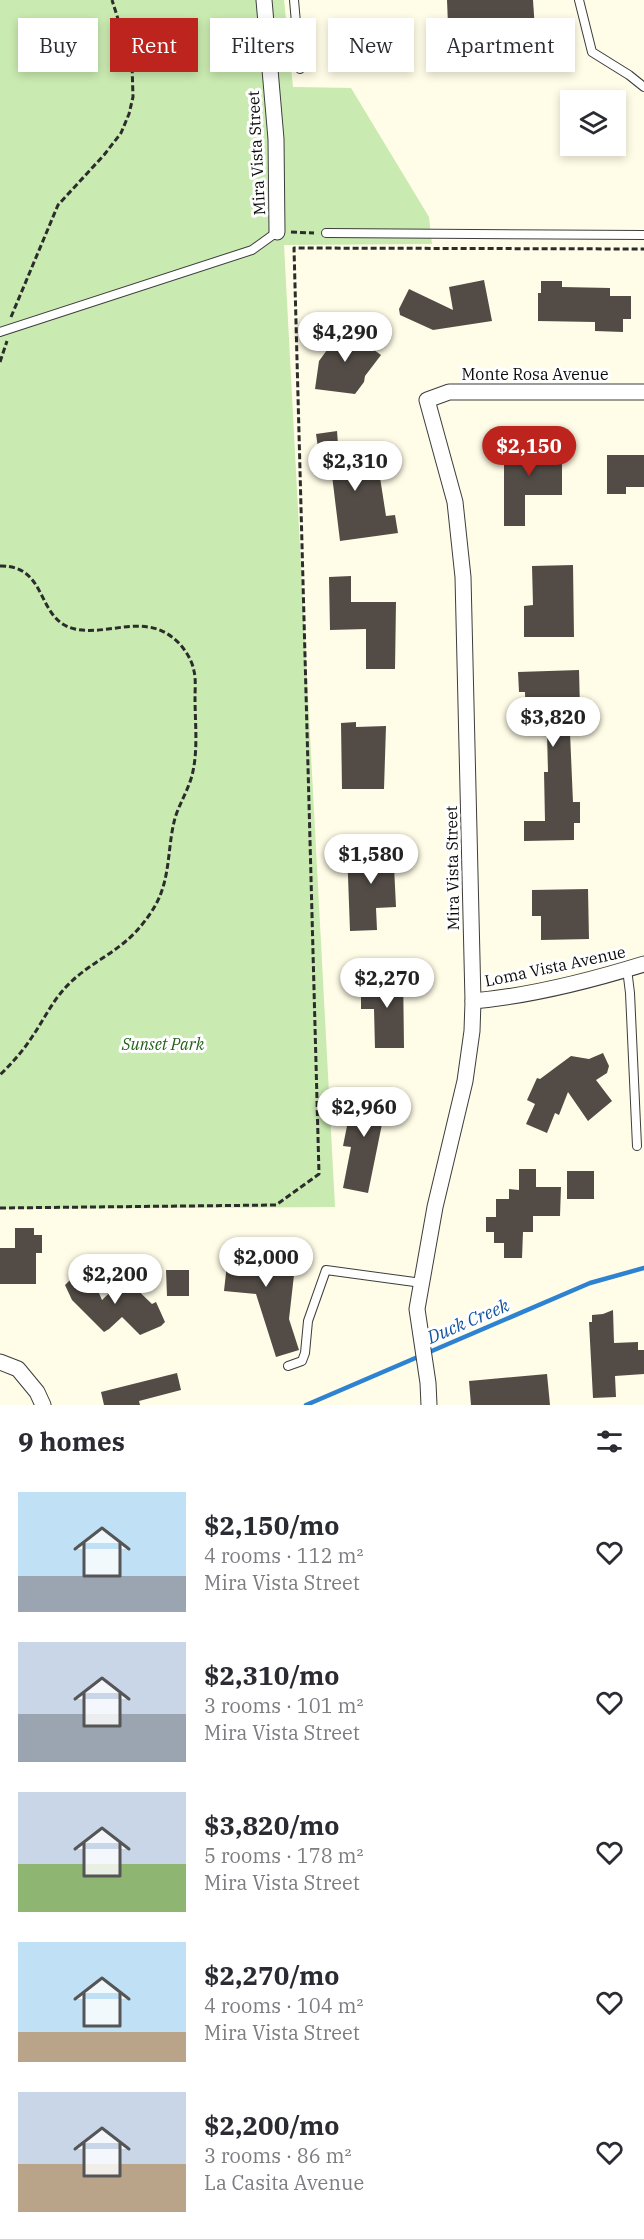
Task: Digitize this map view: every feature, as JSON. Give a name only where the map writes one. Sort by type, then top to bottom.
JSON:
[{"type":"street","name":"Mira Vista Street","points":[[264,0],[276,139],[277,232]]},
{"type":"street","name":"Monte Rosa Avenue","points":[[427,400],[449,392],[644,392]]},
{"type":"street","name":"Mira Vista Street","points":[[427,400],[455,502],[463,577],[473,1001],[472,1031],[465,1081],[435,1207],[417,1309],[429,1405]]},
{"type":"street","name":"Loma Vista Avenue","points":[[473,1001],[500,999],[605,976],[644,964]]},
{"type":"street","points":[[0,1362],[18,1369],[37,1392],[43,1405]]},
{"type":"lane","points":[[294,0],[296,18]]},
{"type":"lane","points":[[579,0],[592,52],[644,87]]},
{"type":"lane","points":[[0,332],[252,250],[277,232]]},
{"type":"lane","points":[[326,232],[644,235]]},
{"type":"lane","points":[[627,969],[637,1146]]},
{"type":"lane","points":[[288,1366],[302,1361],[308,1321],[326,1270],[422,1283]]},
{"type":"path","points":[[0,362],[12,315],[58,205],[104,155],[121,133],[129,114],[133,97],[132,63],[112,0]]},
{"type":"path","points":[[277,232],[326,232]]},
{"type":"path","points":[[0,1208],[276,1205],[319,1174],[294,248],[644,249]]},
{"type":"path","points":[[0,566],[10,566],[28,574],[39,587],[54,618],[62,624],[80,630],[126,626],[148,627],[173,637],[189,658],[194,671],[195,738],[193,771],[176,818],[168,872],[155,906],[127,941],[76,976],[62,990],[26,1045],[0,1076]]},
{"type":"green space","name":"Sunset Park","points":[[0,0],[284,0],[286,18],[210,18],[210,72],[291,72],[293,87],[351,88],[429,217],[432,244],[284,245],[335,1207],[0,1209]]},
{"type":"building","points":[[447,0],[533,0],[534,18],[448,18]]},
{"type":"building","points":[[484,280],[492,321],[433,330],[400,315],[399,309],[409,289],[453,310],[449,287]]},
{"type":"building","points":[[541,281],[562,281],[562,287],[610,288],[610,296],[631,296],[631,319],[623,319],[623,332],[595,331],[595,322],[538,321],[538,293],[541,293]]},
{"type":"building","points":[[340,325],[381,355],[355,394],[315,389],[319,361]]},
{"type":"building","points":[[337,431],[338,444],[352,442],[354,463],[369,460],[370,472],[379,471],[386,516],[395,515],[398,533],[340,541],[331,467],[325,468],[323,447],[318,448],[316,434]]},
{"type":"building","points":[[504,443],[552,443],[552,450],[562,450],[562,495],[525,495],[525,526],[504,526]]},
{"type":"building","points":[[607,455],[644,455],[644,487],[626,487],[626,494],[607,494]]},
{"type":"building","points":[[573,565],[574,637],[524,637],[524,606],[533,605],[532,566]]},
{"type":"building","points":[[351,576],[351,602],[396,602],[395,669],[366,669],[366,629],[330,630],[329,577]]},
{"type":"building","points":[[579,670],[580,709],[569,710],[573,802],[580,802],[580,823],[574,823],[574,840],[524,841],[524,821],[545,821],[544,772],[548,772],[547,733],[526,734],[525,692],[519,692],[518,672]]},
{"type":"building","points":[[356,722],[356,727],[386,726],[384,789],[342,789],[341,723]]},
{"type":"building","points":[[401,848],[401,866],[394,866],[396,907],[376,908],[377,930],[350,931],[347,849]]},
{"type":"building","points":[[588,889],[589,939],[541,940],[541,916],[532,916],[532,890]]},
{"type":"building","points":[[380,969],[403,969],[404,1048],[375,1048],[374,1009],[361,1009],[361,991],[380,991]]},
{"type":"building","points":[[603,1053],[609,1066],[607,1073],[596,1080],[612,1101],[588,1121],[568,1092],[559,1115],[555,1113],[547,1133],[526,1124],[535,1104],[527,1100],[537,1078],[540,1079],[571,1056],[589,1059]]},
{"type":"building","points":[[354,1091],[393,1099],[388,1126],[382,1124],[368,1193],[343,1188],[351,1147],[343,1146]]},
{"type":"building","points":[[519,1169],[536,1169],[536,1187],[561,1187],[560,1216],[533,1216],[533,1232],[523,1232],[522,1258],[504,1258],[504,1243],[494,1243],[494,1232],[486,1232],[486,1217],[496,1217],[496,1199],[509,1199],[509,1189],[519,1190]]},
{"type":"building","points":[[567,1171],[594,1171],[594,1199],[567,1199]]},
{"type":"building","points":[[15,1228],[34,1228],[34,1235],[42,1235],[42,1253],[36,1253],[36,1284],[0,1284],[0,1248],[15,1248]]},
{"type":"building","points":[[254,1239],[266,1241],[268,1248],[293,1250],[291,1267],[294,1275],[289,1319],[299,1350],[276,1357],[256,1294],[224,1291],[229,1246],[253,1248]]},
{"type":"building","points":[[85,1270],[92,1277],[102,1300],[125,1278],[152,1304],[156,1302],[165,1322],[140,1335],[122,1317],[104,1332],[72,1300],[65,1285],[76,1274]]},
{"type":"building","points":[[166,1270],[189,1270],[189,1296],[167,1296]]},
{"type":"building","points":[[613,1310],[614,1343],[638,1342],[638,1350],[644,1350],[644,1374],[615,1376],[616,1397],[593,1398],[589,1322],[592,1322],[592,1315]]},
{"type":"building","points":[[177,1373],[181,1390],[139,1401],[140,1405],[104,1405],[101,1392]]},
{"type":"building","points":[[547,1374],[550,1405],[471,1405],[469,1381]]},
{"type":"waterway","name":"Duck Creek","points":[[306,1405],[590,1283],[644,1268]]}]
